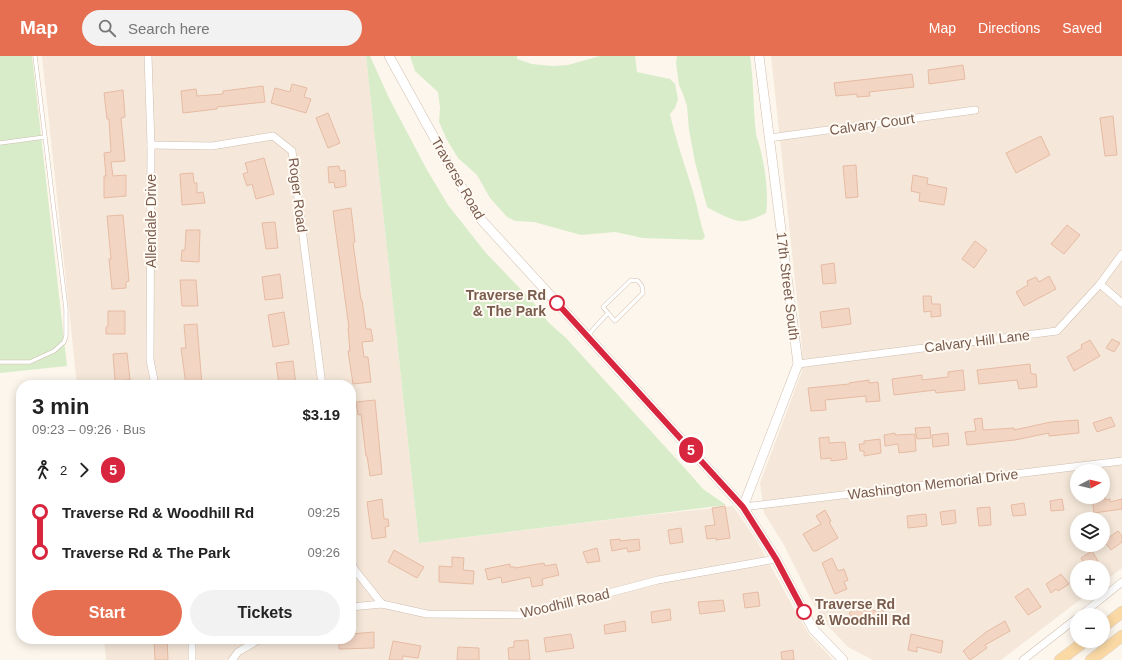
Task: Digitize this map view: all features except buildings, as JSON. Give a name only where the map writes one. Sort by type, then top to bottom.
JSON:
[{"type":"main road","points":[[1110,621],[1122,612]]},
{"type":"main road","points":[[1091,660],[1122,636]]},
{"type":"main road","points":[[1060,660],[1076,648]]},
{"type":"street","name":"Allendale Drive","points":[[148,56],[151,145],[150,360],[154,380]]},
{"type":"street","name":"Traverse Road","points":[[389,56],[477,215],[743,507],[776,559],[813,629],[842,660]]},
{"type":"street","name":"17th Street South","points":[[743,507],[798,364],[759,56]]},
{"type":"street","name":"Calvary Court","points":[[769,138],[975,110]]},
{"type":"street","name":"Roger Road","points":[[151,145],[212,146],[273,136],[292,151],[321,380]]},
{"type":"street","name":"Calvary Hill Lane","points":[[798,364],[1057,332],[1100,284],[1122,254]]},
{"type":"street","points":[[1100,284],[1122,303]]},
{"type":"street","name":"Washington Memorial Drive","points":[[743,507],[1122,460]]},
{"type":"street","name":"Woodhill Road","points":[[356,607],[382,604],[427,614],[526,615],[658,580],[776,559]]},
{"type":"street","points":[[356,571],[382,604]]},
{"type":"street","points":[[1090,608],[1122,582]]},
{"type":"street","points":[[1023,660],[1070,623]]},
{"type":"street","points":[[192,644],[192,660]]},
{"type":"street","points":[[232,660],[238,652],[252,644]]},
{"type":"lane","points":[[0,362],[30,362],[54,351],[64,342],[66,336],[66,309],[35,56]]},
{"type":"lane","points":[[0,143],[45,137]]},
{"type":"lane","points":[[631,280],[638,281],[642,286],[643,293],[615,320],[608,313],[603,307],[631,280]]},
{"type":"lane","points":[[587,335],[608,313]]},
{"type":"shaded area","points":[[42,56],[366,56],[419,543],[733,506],[757,541],[809,634],[833,660],[106,660],[104,644],[356,644],[356,380],[76,380]]},
{"type":"shaded area","points":[[771,56],[1122,56],[1122,568],[1110,577],[1110,560],[1070,560],[1070,600],[1080,600],[1001,660],[873,660],[848,647],[828,626],[811,600],[784,545],[764,513],[760,483],[802,371],[802,346]]},
{"type":"green space","points":[[0,56],[32,56],[67,366],[0,373]]},
{"type":"green space","points":[[366,56],[370,56],[389,98],[427,170],[448,205],[486,253],[533,302],[549,323],[566,338],[703,489],[726,505],[419,543]]},
{"type":"green space","points":[[410,56],[517,56],[517,59],[532,64],[552,66],[568,65],[600,56],[635,56],[637,72],[670,79],[675,84],[678,99],[675,108],[670,114],[705,237],[702,240],[643,238],[615,232],[581,235],[534,222],[515,221],[507,217],[490,198],[477,175],[458,158],[447,140],[439,122],[440,108],[438,92],[415,71]]},
{"type":"green space","points":[[677,56],[750,56],[756,134],[762,155],[766,181],[766,213],[756,218],[739,221],[707,207],[695,162],[689,130],[687,106],[679,85],[676,63]]},
{"type":"bus line","name":"5","points":[[557,303],[743,507],[776,559],[804,612]]},
{"type":"place","name":"Traverse Rd & The Park","points":[[557,303]]},
{"type":"place","name":"Traverse Rd & Woodhill Rd","points":[[804,612]]}]
